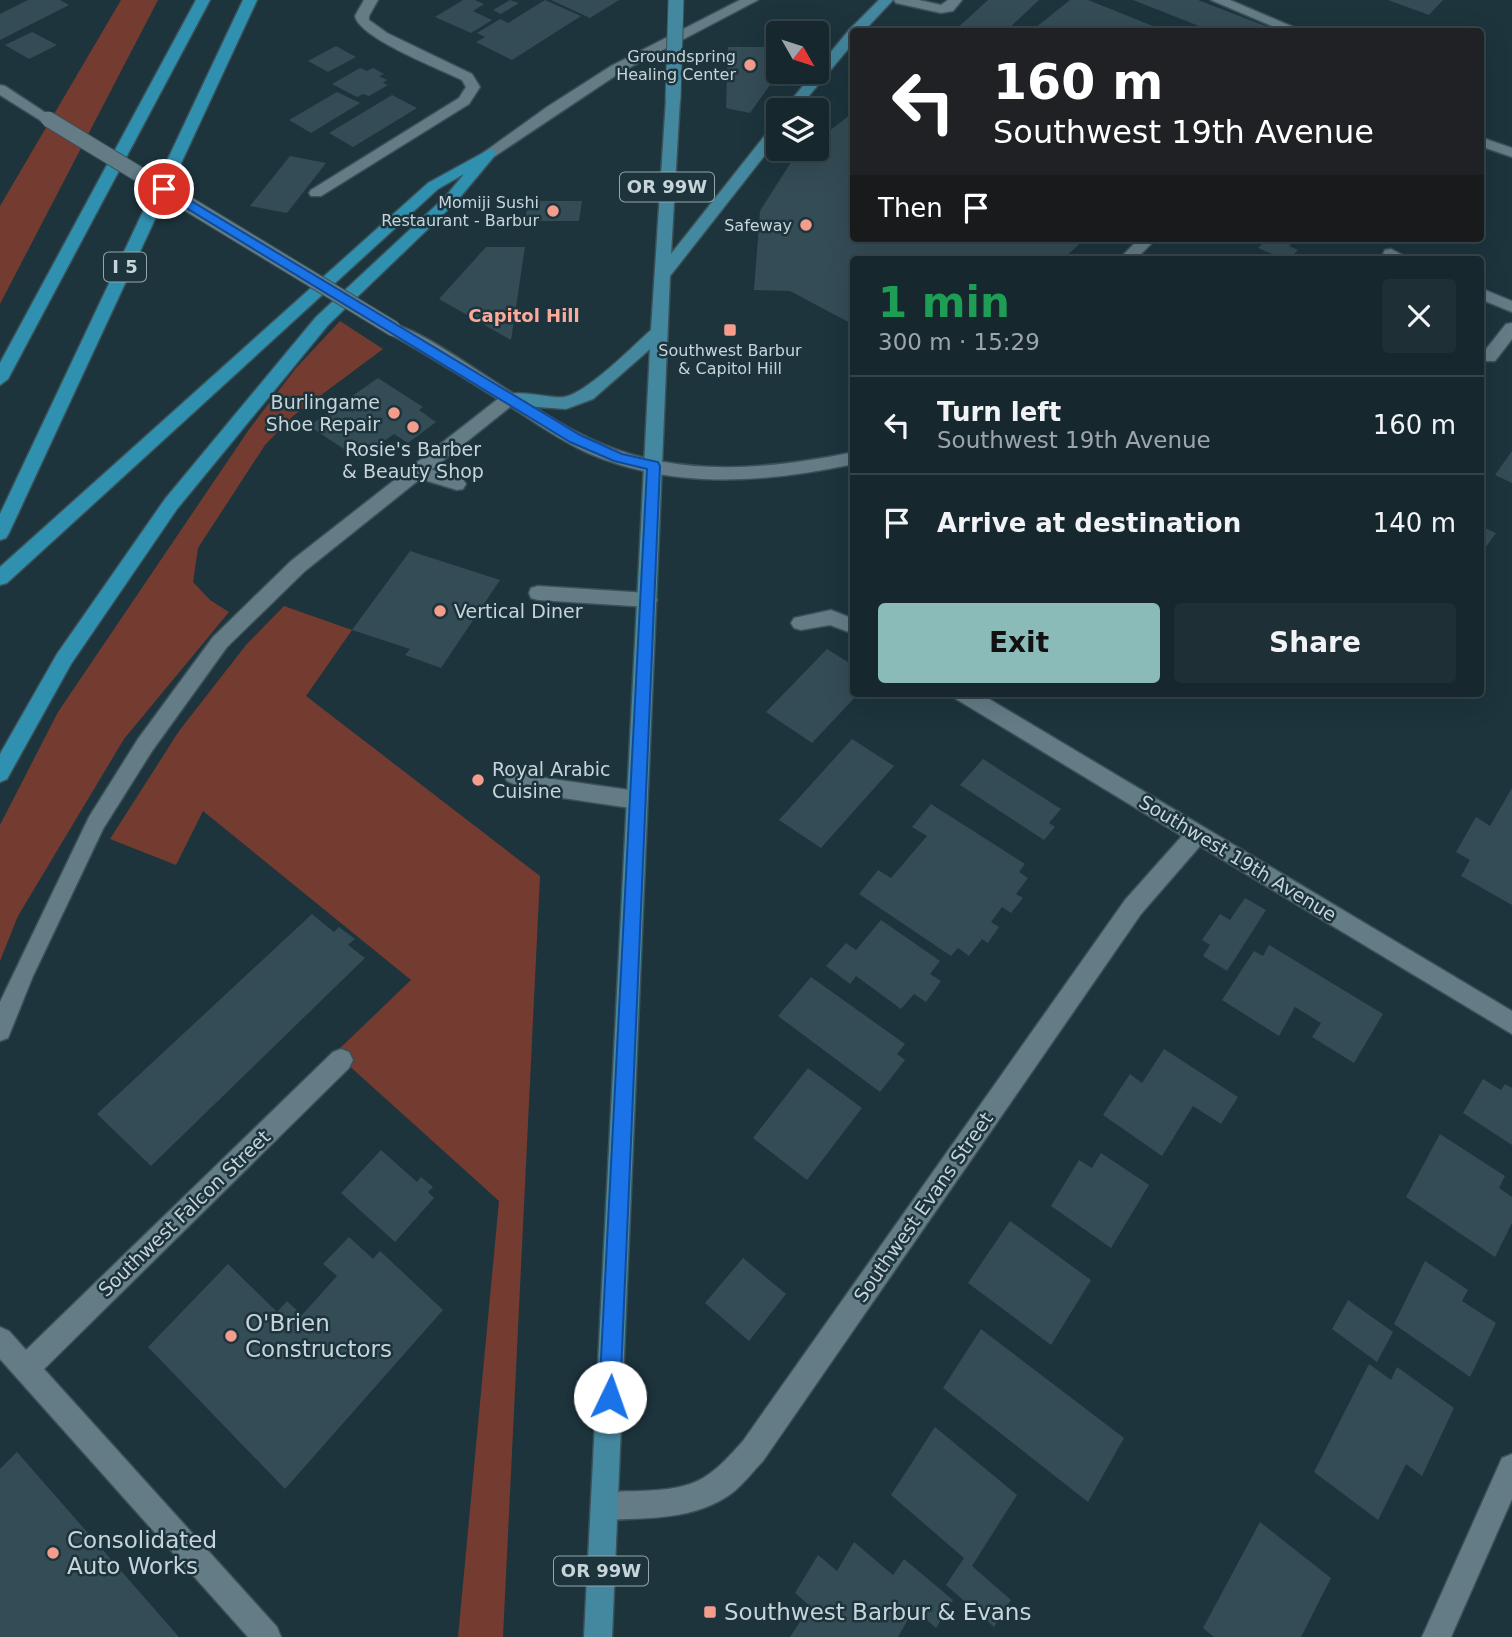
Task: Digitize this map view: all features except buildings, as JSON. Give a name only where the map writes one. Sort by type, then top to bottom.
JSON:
[{"type":"highway","points":[[0,379],[203,0]]},
{"type":"highway","name":"I 5","points":[[0,533],[250,0]]},
{"type":"highway","points":[[0,578],[433,186],[490,153]]},
{"type":"highway","points":[[0,773],[64,659],[171,504],[322,321],[451,199],[490,153]]},
{"type":"main road","name":"OR 99W","points":[[598,1637],[676,0]]},
{"type":"main road","points":[[859,28],[886,0]]},
{"type":"main road","points":[[800,98],[850,38]]},
{"type":"main road","points":[[663,274],[766,143]]},
{"type":"main road","points":[[509,398],[566,404],[587,395],[659,332]]},
{"type":"street","points":[[316,193],[464,101],[473,87],[463,75],[382,36],[363,23],[362,16],[371,0]]},
{"type":"street","points":[[490,153],[537,119],[624,64],[708,19],[751,0]]},
{"type":"street","points":[[901,0],[941,9],[948,8],[955,0]]},
{"type":"street","points":[[1218,0],[1290,28]]},
{"type":"street","points":[[0,89],[596,449],[653,466],[734,475],[807,467],[850,459]]},
{"type":"street","points":[[1484,142],[1512,153]]},
{"type":"street","points":[[1130,256],[1145,242]]},
{"type":"street","points":[[1484,295],[1512,307]]},
{"type":"street","points":[[1489,357],[1512,328]]},
{"type":"street","points":[[0,1030],[23,973],[96,823],[145,745],[220,642],[298,566],[509,398]]},
{"type":"street","points":[[417,471],[457,484]]},
{"type":"street","points":[[538,593],[648,600]]},
{"type":"street","points":[[801,623],[831,617],[850,625]]},
{"type":"street","name":"Southwest 19th Avenue","points":[[970,697],[1512,1023]]},
{"type":"street","points":[[514,775],[536,785],[637,800]]},
{"type":"street","name":"Southwest Evans Street","points":[[605,1506],[676,1502],[700,1496],[723,1483],[753,1451],[1133,907],[1198,833]]},
{"type":"street","name":"Southwest Falcon Street","points":[[27,1367],[341,1060]]},
{"type":"street","points":[[0,1340],[267,1637]]},
{"type":"street","points":[[1436,1637],[1512,1468]]},
{"type":"shaded area","points":[[121,0],[158,0],[0,304],[0,206]]},
{"type":"shaded area","points":[[340,321],[383,349],[293,416],[265,445],[198,548],[193,582],[210,600],[229,612],[124,739],[18,916],[0,961],[0,825],[58,712],[250,428],[296,368]]},
{"type":"shaded area","points":[[284,606],[352,630],[306,696],[540,876],[503,1637],[458,1637],[499,1201],[335,1053],[411,980],[203,811],[176,865],[110,839],[179,731],[246,645]]},
{"type":"place","name":"Groundspring Healing Center","points":[[750,65]]},
{"type":"place","name":"Momiji Sushi Restaurant - Barbur","points":[[553,211]]},
{"type":"place","name":"Safeway","points":[[806,225]]},
{"type":"place","name":"Southwest Barbur & Capitol Hill","points":[[730,330]]},
{"type":"place","name":"Burlingame Shoe Repair","points":[[394,413]]},
{"type":"place","name":"Rosie's Barber & Beauty Shop","points":[[413,427]]},
{"type":"place","name":"Vertical Diner","points":[[440,611]]},
{"type":"place","name":"Royal Arabic Cuisine","points":[[478,780]]},
{"type":"place","name":"O'Brien Constructors","points":[[231,1336]]},
{"type":"place","name":"Consolidated Auto Works","points":[[53,1553]]},
{"type":"place","name":"Southwest Barbur & Evans","points":[[710,1612]]},
{"type":"district","name":"Capitol Hill","points":[[524,316]]},
{"type":"route","points":[[164,189],[575,439],[619,458],[653,466],[610,1397]]}]
